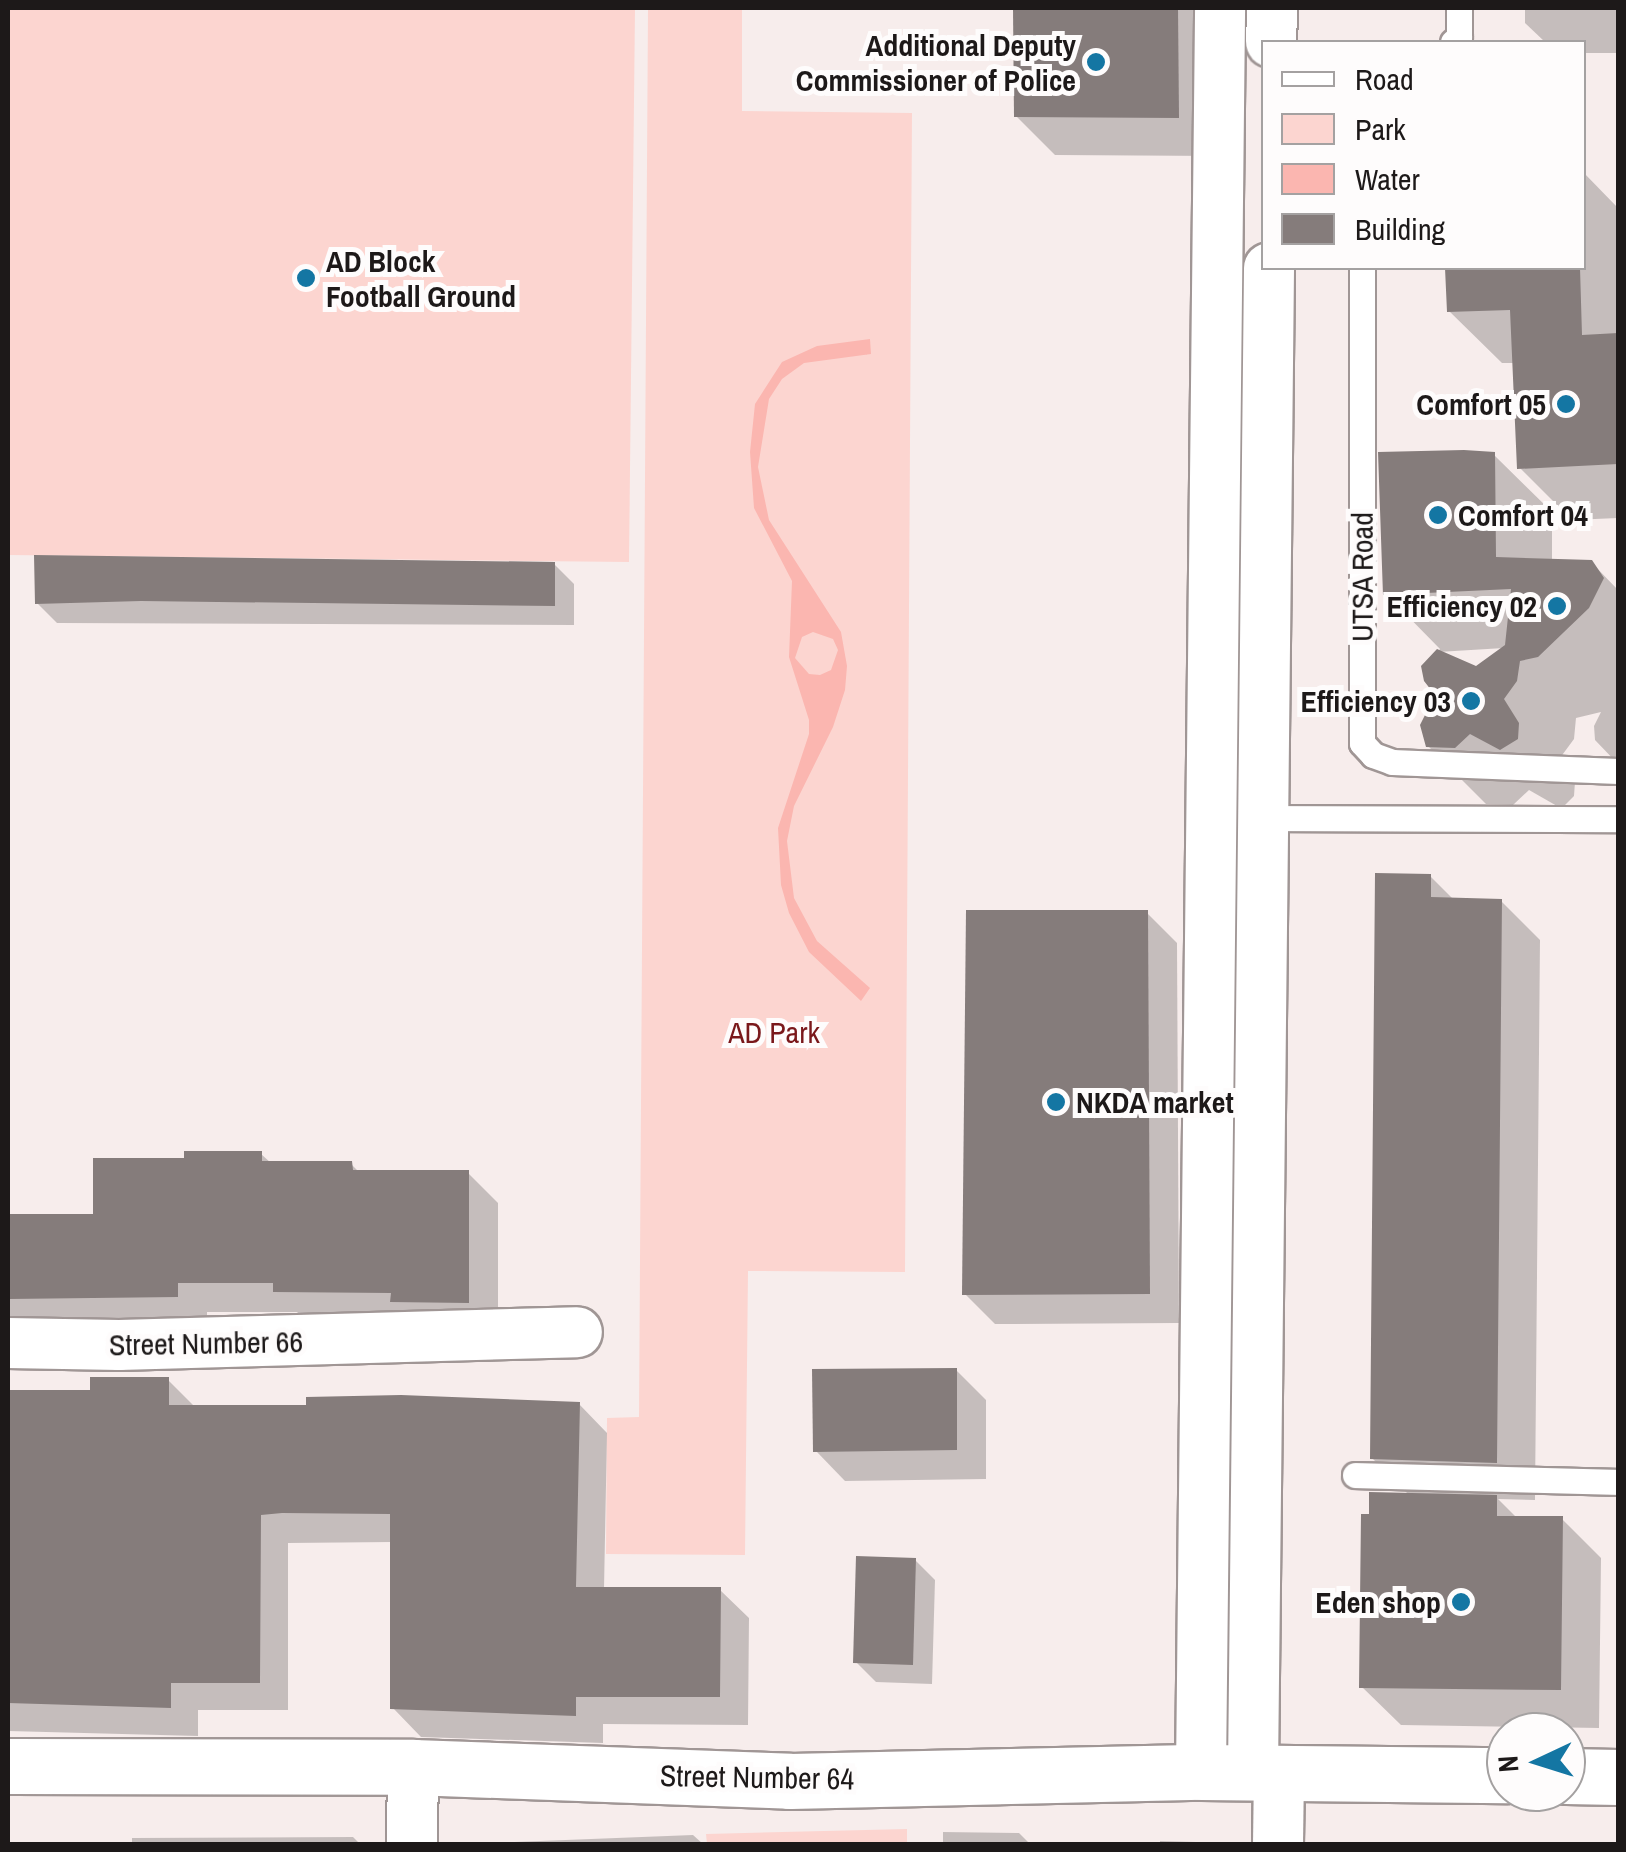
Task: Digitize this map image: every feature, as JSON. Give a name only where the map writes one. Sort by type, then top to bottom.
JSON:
[{"type":"street","points":[[1220,8],[1244,1772],[1278,1844]]},
{"type":"street","points":[[1272,8],[1272,40]]},
{"type":"street","points":[[1244,1772],[1264,818],[1270,270]]},
{"type":"street","name":"Street Number 66","points":[[8,1343],[405,1340],[577,1332]]},
{"type":"street","name":"Street Number 64","points":[[8,1766],[413,1767],[790,1781],[1244,1772],[1486,1775]]},
{"type":"street","points":[[412,1844],[413,1767]]},
{"type":"street","points":[[1586,1776],[1618,1777]]},
{"type":"lane","points":[[1455,40],[1459,37],[1459,8]]},
{"type":"lane","name":"UTSA Road","points":[[1362,270],[1362,743],[1374,755],[1392,762],[1618,771]]},
{"type":"lane","points":[[1264,818],[1618,819]]},
{"type":"lane","points":[[1355,1474],[1618,1482]]},
{"type":"green space","name":"AD Block Football Ground","points":[[8,8],[635,8],[629,562],[8,555]]},
{"type":"green space","name":"AD Park","points":[[648,8],[742,8],[742,111],[912,113],[905,1272],[748,1271],[745,1555],[606,1554],[607,1418],[639,1417]]},
{"type":"green space","points":[[907,1829],[907,1844],[707,1844],[706,1834]]},
{"type":"water","points":[[870,339],[871,354],[804,363],[782,379],[769,399],[758,467],[769,520],[841,632],[847,666],[845,690],[833,727],[794,806],[787,841],[794,898],[817,941],[870,988],[861,1001],[809,952],[789,913],[781,885],[778,828],[809,734],[809,720],[789,657],[792,581],[754,508],[750,452],[755,404],[782,362],[817,346]],"holes":[[[813,632],[833,639],[838,650],[831,670],[809,674],[795,658],[802,637]]]},
{"type":"building","name":"Additional Deputy Commissioner of Police","points":[[1013,8],[1178,8],[1179,118],[1014,117]]},
{"type":"building","points":[[1445,270],[1580,270],[1582,335],[1618,333],[1618,464],[1517,469],[1510,310],[1447,312]]},
{"type":"building","points":[[1378,452],[1495,452],[1496,557],[1592,560],[1604,578],[1589,608],[1538,657],[1520,661],[1517,681],[1504,699],[1519,723],[1518,739],[1500,750],[1470,734],[1455,748],[1426,747],[1420,725],[1435,695],[1424,681],[1421,666],[1437,649],[1476,666],[1505,645],[1511,589],[1383,595]]},
{"type":"building","points":[[34,555],[555,562],[555,606],[141,601],[35,604]]},
{"type":"building","points":[[1375,873],[1431,874],[1431,897],[1502,899],[1497,1463],[1370,1459]]},
{"type":"building","name":"NKDA market","points":[[966,910],[1148,910],[1150,1294],[962,1295]]},
{"type":"building","points":[[184,1151],[262,1151],[262,1161],[352,1161],[353,1170],[469,1170],[469,1303],[390,1302],[391,1293],[273,1292],[273,1283],[178,1283],[178,1297],[8,1299],[8,1214],[93,1214],[93,1158],[184,1158]]},
{"type":"building","points":[[957,1368],[957,1450],[813,1452],[812,1369]]},
{"type":"building","points":[[90,1377],[169,1377],[169,1405],[306,1405],[306,1397],[401,1395],[580,1402],[576,1587],[721,1587],[720,1697],[576,1697],[576,1716],[390,1709],[390,1514],[282,1513],[261,1515],[260,1683],[171,1683],[171,1708],[8,1703],[8,1390],[90,1390]]},
{"type":"building","name":"Eden shop","points":[[1369,1492],[1497,1495],[1497,1516],[1563,1516],[1561,1690],[1359,1688],[1361,1514],[1369,1514]]},
{"type":"building","points":[[856,1556],[916,1558],[913,1665],[853,1663]]},
{"type":"place","name":"Additional Deputy Commissioner of Police","points":[[1096,62]]},
{"type":"place","name":"AD Block Football Ground","points":[[306,278]]},
{"type":"place","name":"Comfort 05","points":[[1566,404]]},
{"type":"place","name":"Comfort 04","points":[[1438,515]]},
{"type":"place","name":"Efficiency 02","points":[[1557,606]]},
{"type":"place","name":"Efficiency 03","points":[[1471,701]]},
{"type":"place","name":"NKDA market","points":[[1056,1102]]},
{"type":"place","name":"Eden shop","points":[[1461,1602]]}]
